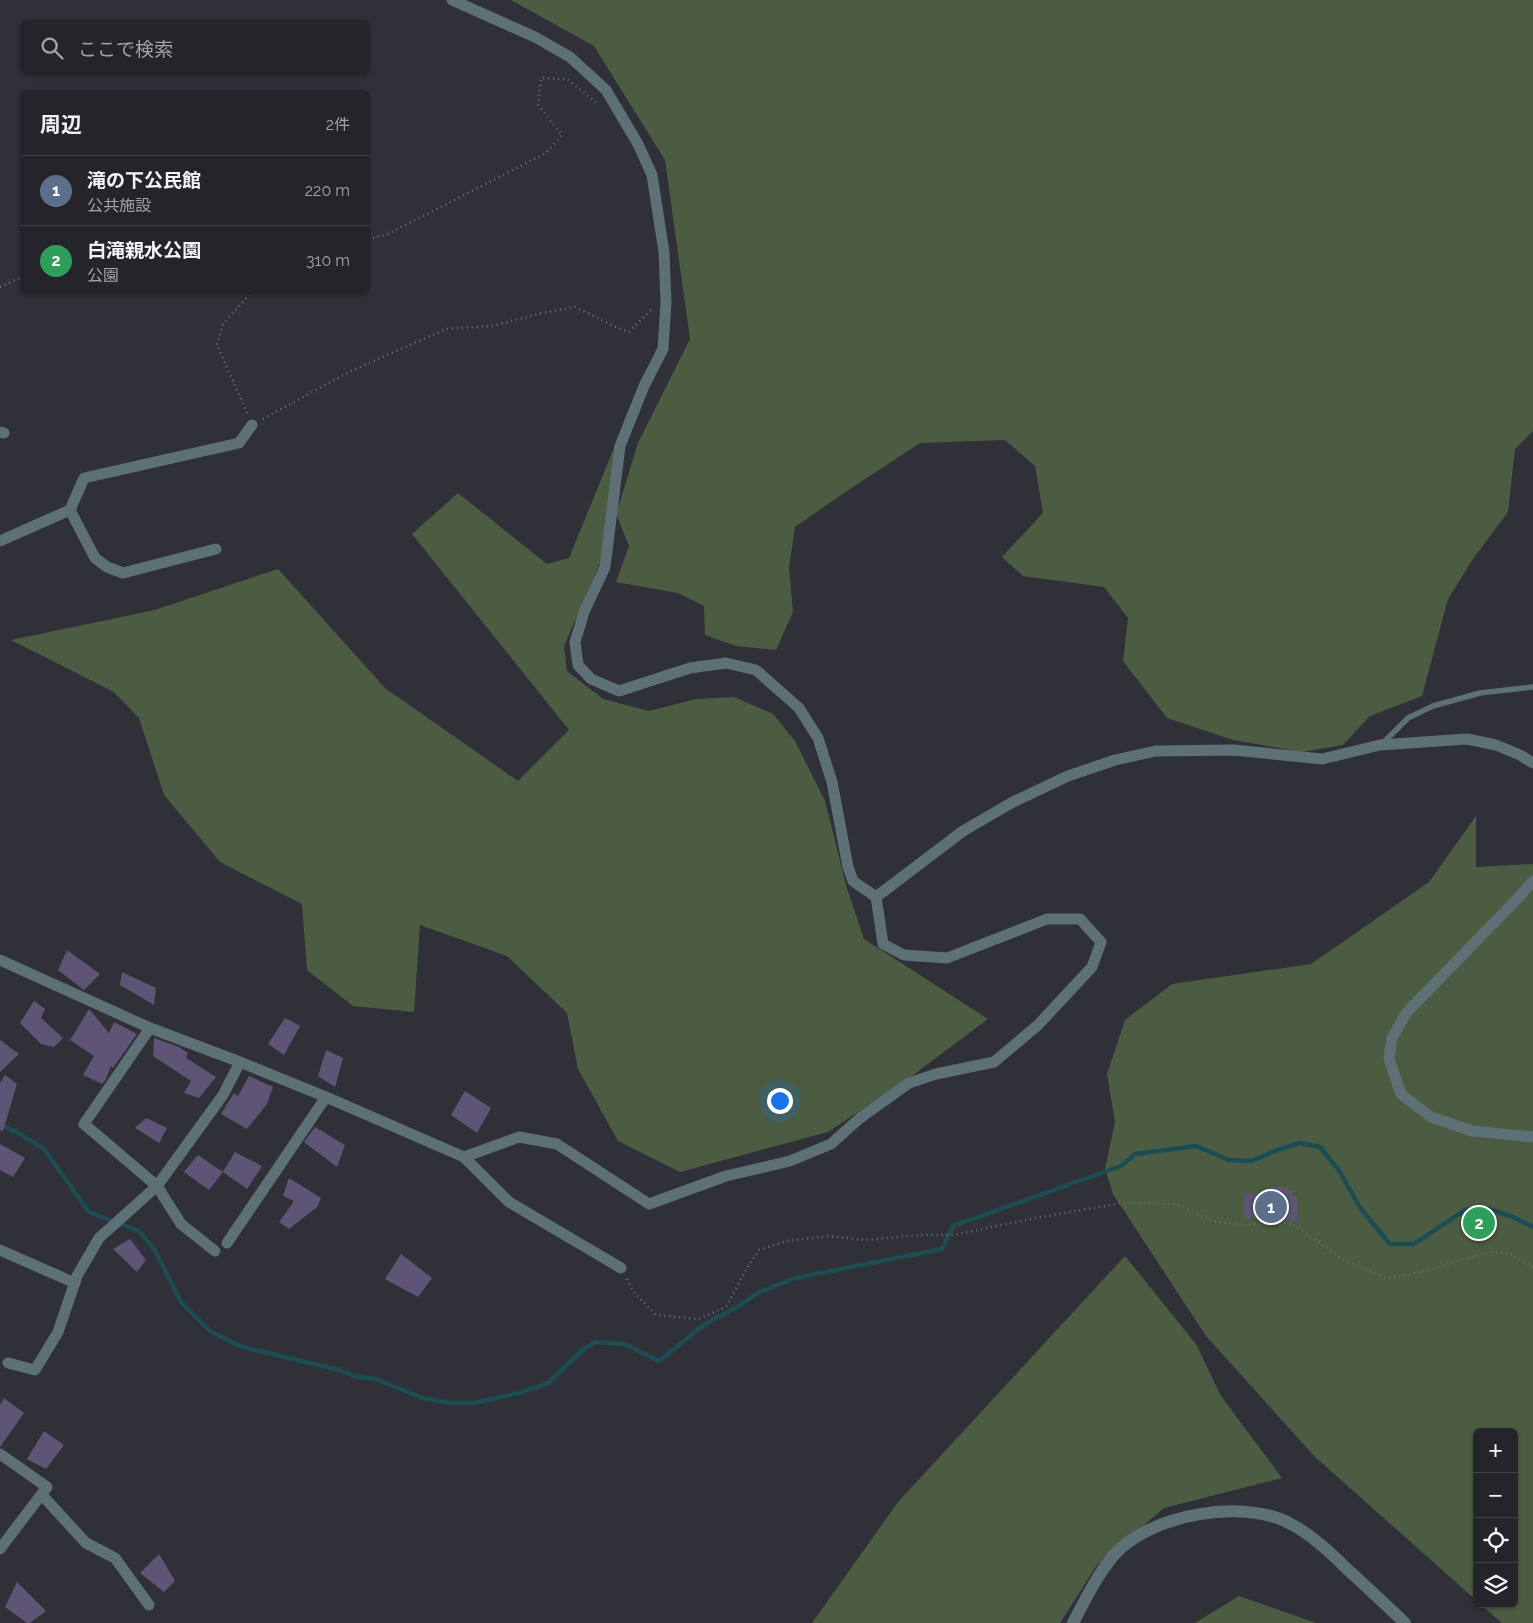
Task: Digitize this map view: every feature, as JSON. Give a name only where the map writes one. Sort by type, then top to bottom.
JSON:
[{"type":"street","points":[[452,0],[535,37],[570,57],[606,90],[638,144],[652,175],[664,252],[666,302],[663,348],[644,386],[620,446],[605,567],[584,612],[575,642],[578,665],[591,679],[619,692],[690,668],[726,663],[756,670],[799,708],[818,738],[832,782],[848,867],[853,880],[876,897],[883,944],[904,955],[946,958],[1047,919],[1080,919],[1101,942],[1092,967],[1038,1025],[994,1062],[936,1074],[909,1083],[860,1118],[831,1144],[790,1161],[726,1176],[649,1204],[557,1144],[519,1137],[464,1158]]},
{"type":"street","points":[[0,541],[70,510],[84,478],[239,443],[252,425]]},
{"type":"street","points":[[70,510],[95,558],[107,567],[123,573],[216,549]]},
{"type":"street","points":[[876,897],[964,831],[1013,802],[1068,776],[1115,760],[1156,752],[1234,750],[1322,759],[1380,745],[1467,739],[1496,745],[1520,755],[1533,764]]},
{"type":"street","points":[[1533,881],[1519,898],[1407,1012],[1392,1038],[1389,1059],[1401,1094],[1431,1118],[1472,1131],[1533,1137]]},
{"type":"street","points":[[0,960],[150,1028],[326,1097],[464,1158],[509,1202],[621,1268]]},
{"type":"street","points":[[150,1028],[84,1124],[157,1186],[181,1224],[215,1252]]},
{"type":"street","points":[[8,1363],[35,1370],[58,1332],[77,1276],[99,1238],[157,1186],[223,1095],[240,1062]]},
{"type":"street","points":[[227,1243],[326,1097]]},
{"type":"street","points":[[0,1250],[75,1283]]},
{"type":"street","points":[[0,1454],[47,1487],[0,1549]]},
{"type":"street","points":[[42,1494],[86,1543],[115,1558],[149,1605]]},
{"type":"street","points":[[1073,1623],[1093,1585],[1115,1554],[1138,1536],[1167,1522],[1199,1514],[1228,1511],[1261,1514],[1290,1523],[1318,1542],[1405,1623]]},
{"type":"lane","points":[[1380,745],[1408,718],[1433,706],[1480,693],[1533,687]]},
{"type":"path","points":[[370,238],[388,234],[546,153],[562,135],[538,105],[541,78],[567,79],[602,108]]},
{"type":"path","points":[[0,288],[20,278]]},
{"type":"path","points":[[249,295],[223,324],[217,345],[252,425],[351,371],[446,329],[492,326],[542,313],[575,307],[629,332],[655,306],[666,302]]},
{"type":"path","points":[[621,1268],[633,1291],[656,1315],[698,1318],[726,1307],[759,1250],[787,1241],[830,1236],[864,1240],[918,1235],[953,1235],[1122,1203],[1176,1204],[1212,1221],[1242,1225],[1291,1223],[1344,1260],[1387,1278],[1408,1275],[1492,1252],[1509,1253],[1533,1267]]},
{"type":"green space","points":[[511,0],[1533,0],[1533,431],[1515,449],[1508,512],[1473,559],[1448,599],[1422,696],[1370,716],[1343,745],[1302,752],[1233,740],[1167,718],[1123,661],[1128,618],[1104,587],[1023,576],[1002,557],[1043,513],[1035,466],[1005,440],[920,443],[795,527],[789,568],[793,612],[776,650],[736,646],[705,635],[704,606],[678,593],[616,582],[629,546],[616,514],[638,443],[690,339],[665,160],[594,46]]},
{"type":"green space","points":[[632,404],[600,563],[564,646],[567,671],[603,699],[649,711],[696,699],[734,697],[773,714],[795,741],[825,801],[846,885],[864,939],[988,1019],[905,1081],[828,1132],[680,1172],[618,1141],[578,1069],[567,1013],[507,956],[420,925],[414,1012],[353,1006],[307,970],[302,904],[220,862],[164,795],[139,718],[114,692],[11,640],[155,610],[278,569],[385,688],[518,781],[569,730],[412,534],[458,493],[547,564],[569,558]]},
{"type":"green space","points":[[1476,816],[1476,867],[1533,864],[1533,1623],[1502,1623],[1485,1608],[1518,1608],[1518,1428],[1473,1428],[1473,1597],[1314,1456],[1206,1336],[1113,1194],[1105,1169],[1115,1122],[1107,1074],[1125,1020],[1172,984],[1311,964],[1429,882]]},
{"type":"green space","points":[[1125,1256],[1196,1344],[1221,1396],[1282,1478],[1164,1508],[1097,1565],[1060,1623],[812,1623],[898,1502]]},
{"type":"green space","points":[[1239,1596],[1316,1623],[1195,1623]]},
{"type":"building","points":[[67,950],[100,974],[84,990],[58,970]]},
{"type":"building","points":[[122,972],[156,988],[154,1005],[120,985]]},
{"type":"building","points":[[34,1001],[45,1009],[41,1018],[63,1038],[54,1047],[41,1044],[20,1023]]},
{"type":"building","points":[[89,1009],[109,1033],[114,1022],[137,1034],[113,1068],[111,1066],[102,1084],[83,1075],[94,1056],[70,1040]]},
{"type":"building","points":[[285,1018],[300,1026],[284,1055],[268,1044]]},
{"type":"building","points":[[154,1038],[179,1047],[188,1053],[186,1058],[216,1077],[199,1098],[184,1093],[191,1081],[153,1056]]},
{"type":"building","points":[[0,1040],[19,1054],[0,1072]]},
{"type":"building","points":[[326,1050],[343,1058],[335,1087],[318,1076]]},
{"type":"building","points":[[5,1075],[17,1084],[3,1131],[0,1130],[0,1083]]},
{"type":"building","points":[[249,1076],[273,1087],[267,1104],[247,1129],[221,1114],[234,1093],[238,1096]]},
{"type":"building","points":[[465,1091],[491,1108],[477,1133],[451,1115]]},
{"type":"building","points":[[146,1118],[167,1128],[159,1143],[135,1128]]},
{"type":"building","points":[[315,1127],[345,1145],[337,1167],[304,1142]]},
{"type":"building","points":[[0,1144],[25,1158],[13,1177],[0,1170]]},
{"type":"building","points":[[235,1152],[262,1166],[247,1189],[223,1172]]},
{"type":"building","points":[[198,1155],[223,1172],[209,1190],[184,1172]]},
{"type":"building","points":[[289,1178],[321,1198],[317,1207],[289,1229],[279,1222],[294,1201],[283,1196]]},
{"type":"building","points":[[1270,1187],[1288,1187],[1288,1191],[1293,1190],[1292,1196],[1297,1196],[1297,1221],[1269,1221],[1267,1217],[1244,1218],[1244,1194],[1269,1193]]},
{"type":"building","points":[[130,1239],[146,1260],[137,1272],[113,1249]]},
{"type":"building","points":[[401,1254],[432,1278],[418,1297],[385,1279]]},
{"type":"building","points":[[4,1398],[24,1413],[0,1447],[0,1405]]},
{"type":"building","points":[[44,1431],[64,1445],[46,1469],[27,1459]]},
{"type":"building","points":[[159,1554],[175,1581],[164,1592],[140,1573]]},
{"type":"building","points":[[17,1582],[46,1611],[30,1623],[27,1623],[5,1607]]},
{"type":"waterway","points":[[0,1124],[44,1149],[89,1212],[139,1231],[154,1249],[181,1302],[210,1331],[239,1346],[339,1370],[354,1376],[376,1379],[420,1397],[448,1403],[475,1403],[522,1392],[548,1383],[585,1348],[596,1342],[625,1344],[659,1361],[705,1324],[739,1306],[759,1292],[796,1278],[942,1249],[953,1226],[1121,1166],[1135,1154],[1196,1146],[1229,1160],[1251,1161],[1300,1143],[1320,1147],[1338,1169],[1361,1209],[1390,1244],[1414,1244],[1465,1210],[1486,1208],[1513,1217],[1533,1227]]},
{"type":"place","name":"滝の下公民館","points":[[1271,1207]]},
{"type":"place","name":"白滝親水公園","points":[[1479,1223]]}]
